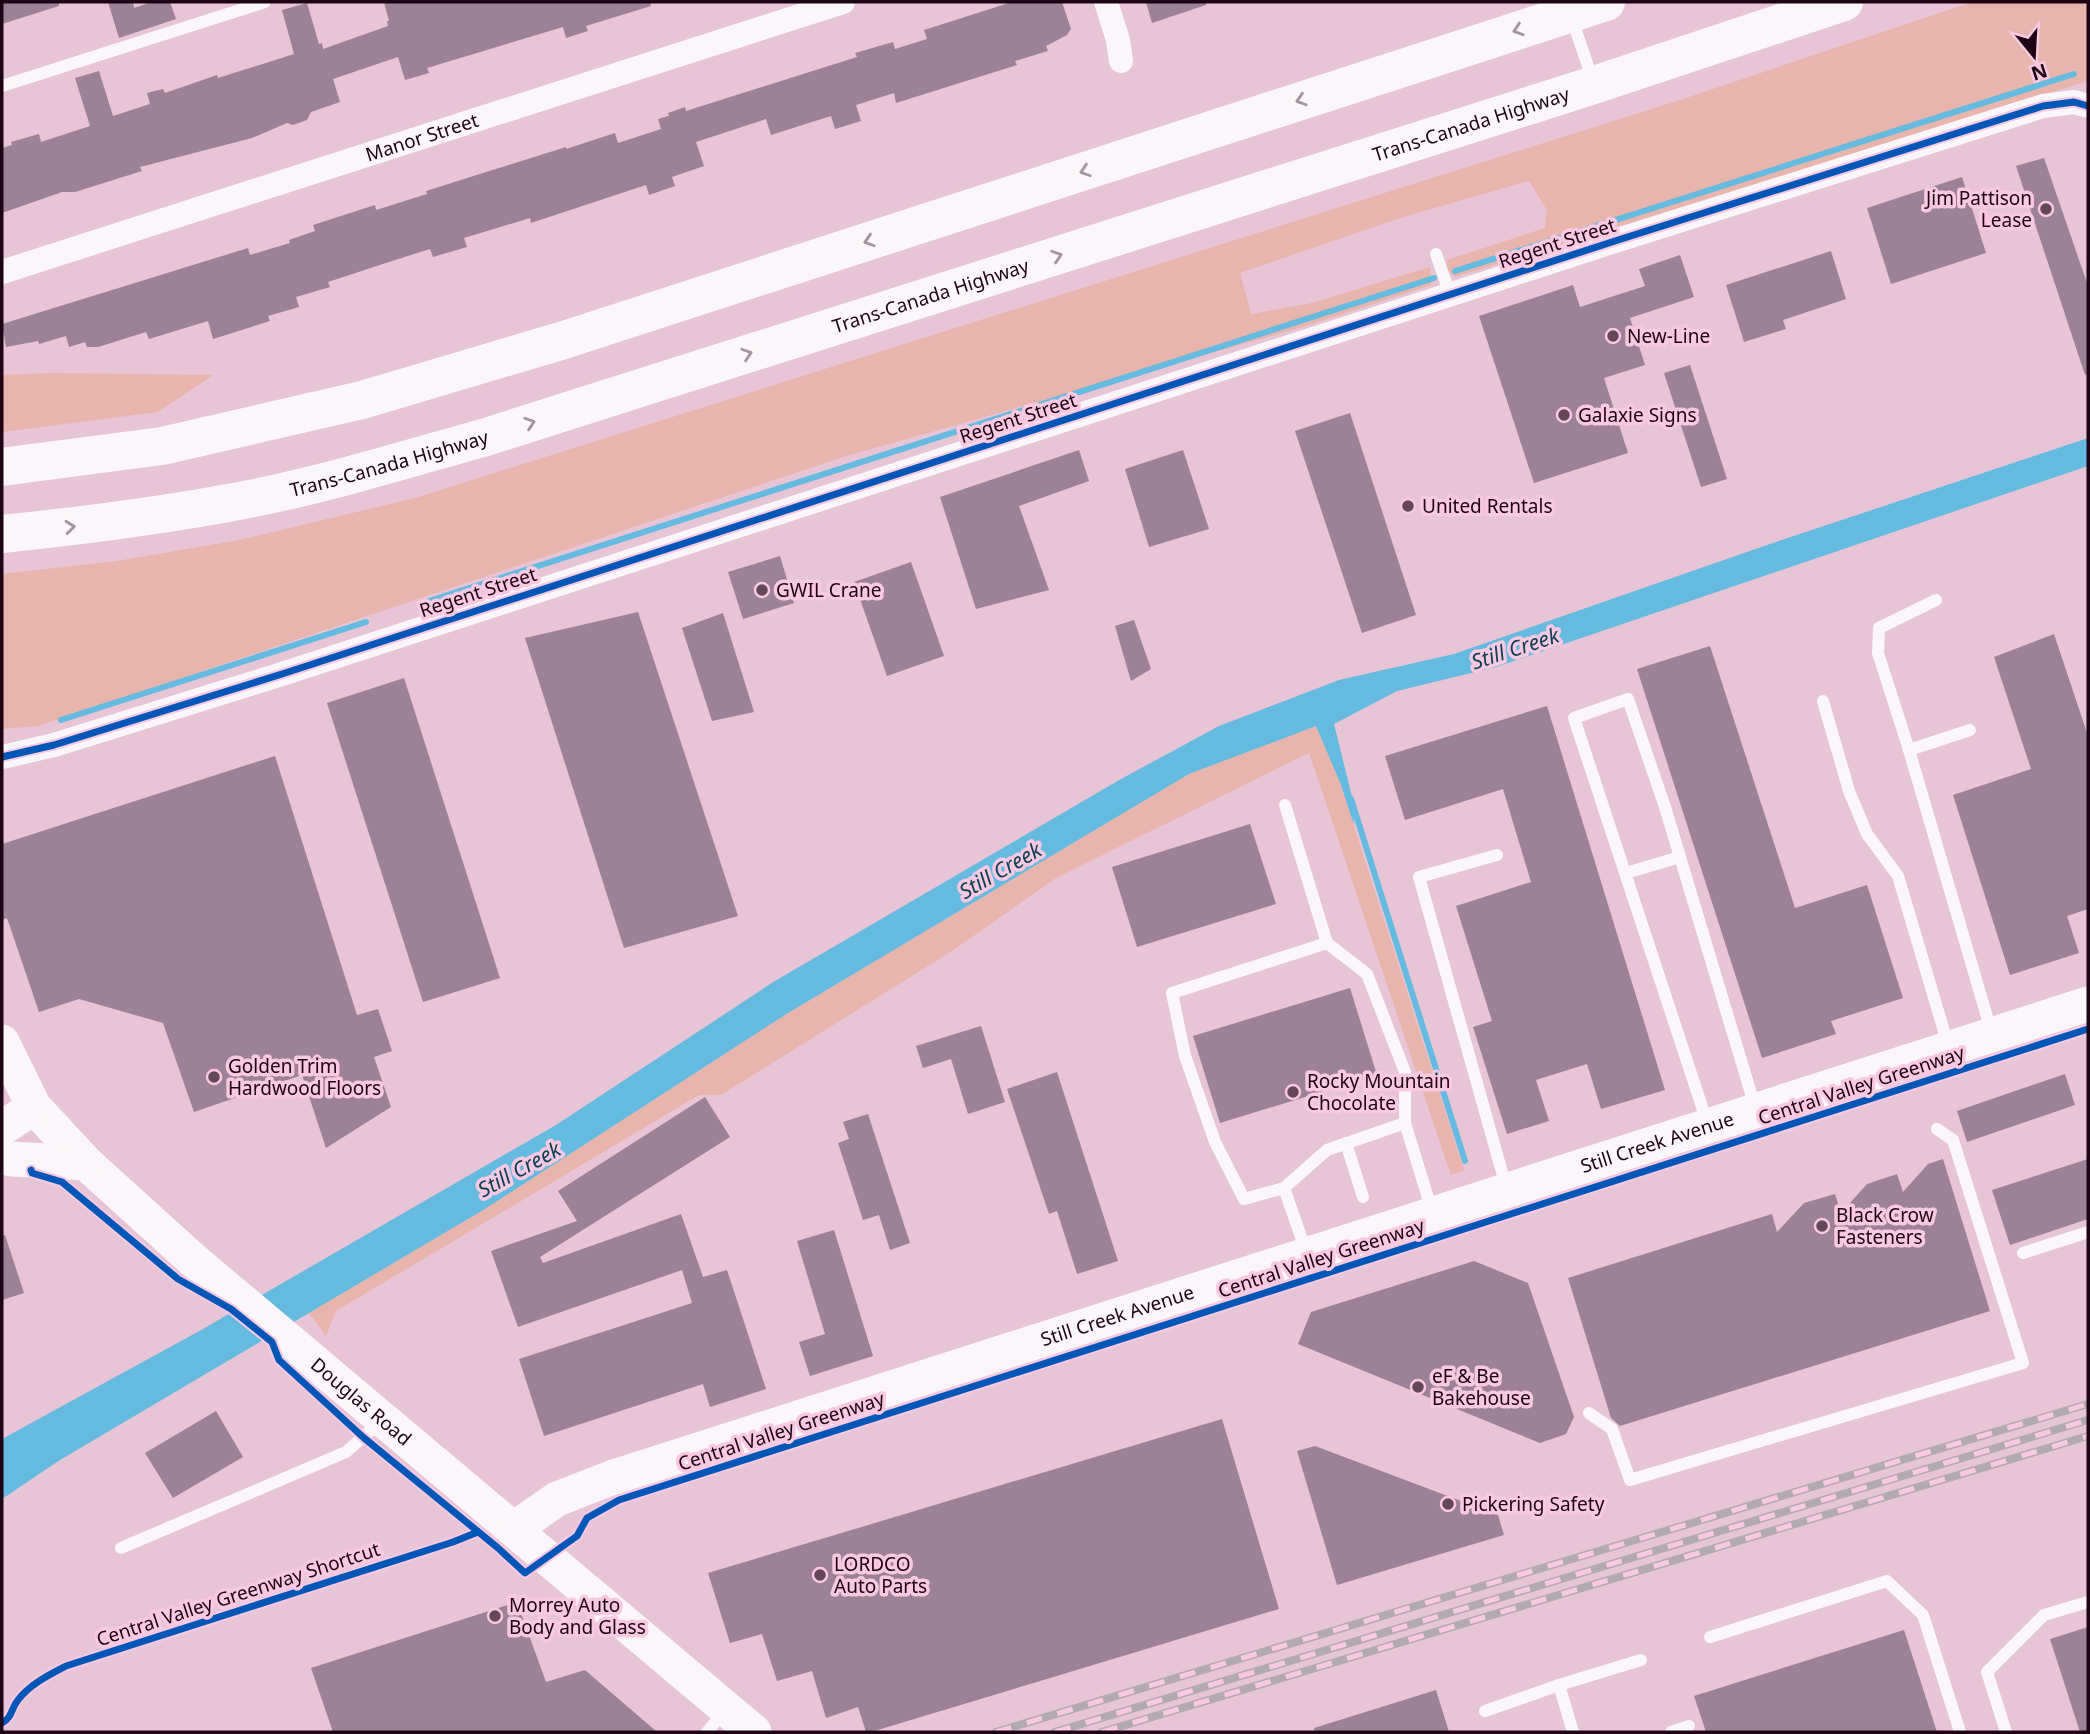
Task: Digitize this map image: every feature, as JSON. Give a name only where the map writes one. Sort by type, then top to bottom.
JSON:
[{"type":"highway","points":[[2,467],[162,446],[362,400],[577,335],[1606,2]]},
{"type":"highway","name":"Trans-Canada Highway","points":[[2,534],[94,524],[258,497],[486,437],[1594,85],[1844,2]]},
{"type":"street","name":"Manor Street","points":[[2,272],[843,2]]},
{"type":"street","points":[[1106,2],[1118,40],[1121,61]]},
{"type":"street","name":"Regent Street","points":[[2,757],[54,745],[282,674],[1450,294],[2043,106],[2074,102],[2088,106]]},
{"type":"street","name":"Still Creek Avenue","points":[[514,1530],[556,1499],[601,1481],[2088,1004]]},
{"type":"street","name":"Douglas Road","points":[[2,1042],[34,1107],[86,1163],[192,1259],[514,1530],[717,1721],[754,1732]]},
{"type":"street","points":[[2,1128],[34,1107]]},
{"type":"street","points":[[2,1156],[11,1159],[86,1163]]},
{"type":"lane","points":[[2,86],[265,2]]},
{"type":"lane","points":[[1570,13],[1594,85]]},
{"type":"lane","points":[[1436,254],[1450,294]]},
{"type":"lane","points":[[1936,600],[1879,628],[1878,653],[1992,1035]]},
{"type":"lane","points":[[1708,1126],[1574,718],[1628,699],[1680,857],[1756,1110]]},
{"type":"lane","points":[[1823,701],[1849,791],[1867,834],[1898,876],[1949,1048]]},
{"type":"lane","points":[[1909,750],[1970,730]]},
{"type":"lane","points":[[1285,805],[1327,943],[1367,974],[1405,1072],[1405,1123],[1433,1214]]},
{"type":"lane","points":[[1497,855],[1419,877],[1508,1190]]},
{"type":"lane","points":[[1626,873],[1680,857]]},
{"type":"lane","points":[[1327,943],[1172,993],[1185,1056],[1214,1142],[1244,1199],[1283,1188],[1327,1150],[1405,1123]]},
{"type":"lane","points":[[1589,1413],[1612,1429],[1630,1480],[2023,1363],[1953,1140],[1937,1129]]},
{"type":"lane","points":[[1346,1143],[1363,1197]]},
{"type":"lane","points":[[1283,1188],[1307,1254]]},
{"type":"lane","points":[[2023,1253],[2088,1232]]},
{"type":"lane","points":[[121,1548],[346,1452],[383,1419]]},
{"type":"lane","points":[[1710,1637],[1887,1581],[1923,1615],[1960,1732]]},
{"type":"lane","points":[[2006,1732],[1987,1672],[2044,1615],[2088,1602]]},
{"type":"lane","points":[[1485,1711],[1641,1660]]},
{"type":"lane","points":[[1559,1685],[1573,1732]]},
{"type":"lane","points":[[1671,1732],[1689,1726]]},
{"type":"shaded area","points":[[1972,2],[2088,2],[2088,81],[1455,277],[1447,270],[1447,260],[1545,228],[1547,210],[1529,181],[1400,218],[1240,273],[1251,314],[1312,303],[1430,267],[1431,285],[1303,327],[843,457],[38,726],[2,729],[2,574],[117,561],[239,540],[415,498],[1677,101]]},
{"type":"shaded area","points":[[2,375],[213,375],[158,412],[2,432]]},
{"type":"shaded area","points":[[1316,726],[1341,785],[1464,1170],[1451,1175],[1309,753],[1056,878],[952,951],[721,1095],[699,1095],[336,1311],[326,1336],[309,1313],[485,1209],[788,1013],[1189,774]]},
{"type":"water","name":"Still Creek","points":[[2088,438],[2088,466],[1496,667],[1397,691],[1334,724],[1353,801],[1354,825],[1341,785],[1316,726],[1189,774],[788,1013],[485,1209],[60,1460],[2,1499],[2,1439],[203,1329],[556,1125],[775,981],[1121,779],[1219,726],[1339,680],[1454,654],[1767,545]]},
{"type":"building","points":[[2,2],[59,2],[59,6],[2,24]]},
{"type":"building","points":[[108,2],[133,2],[134,8],[152,2],[170,2],[176,19],[119,38]]},
{"type":"building","points":[[384,2],[650,2],[651,6],[586,26],[588,31],[566,38],[563,27],[427,68],[429,73],[405,80],[398,57],[333,79],[340,102],[311,112],[307,120],[293,125],[287,123],[252,138],[140,167],[142,171],[75,192],[62,192],[2,213],[2,148],[12,145],[11,142],[39,134],[41,142],[90,126],[75,78],[99,71],[113,116],[150,104],[147,93],[163,89],[165,93],[217,75],[218,78],[294,54],[282,10],[307,3],[319,44],[322,43],[323,49],[388,26]]},
{"type":"building","points":[[1012,2],[1062,2],[1071,29],[1067,35],[1046,46],[1048,51],[1015,61],[1017,65],[896,103],[894,93],[856,105],[861,121],[835,129],[831,116],[771,135],[766,119],[696,142],[704,166],[672,177],[675,186],[649,195],[646,185],[531,223],[530,218],[464,238],[467,247],[433,257],[430,249],[328,282],[330,287],[296,297],[299,307],[268,316],[270,321],[213,339],[208,321],[149,339],[146,332],[98,347],[87,347],[85,342],[69,347],[66,336],[39,344],[38,341],[6,347],[2,324],[248,248],[250,255],[290,243],[289,240],[315,231],[313,225],[375,205],[376,210],[427,194],[426,191],[566,147],[615,133],[618,143],[661,129],[658,119],[669,116],[668,113],[685,107],[686,111],[857,57],[855,53],[893,42],[895,49],[927,39],[924,30]]},
{"type":"building","points":[[1146,2],[1206,2],[1206,5],[1152,23]]},
{"type":"building","points":[[2044,158],[2088,286],[2088,374],[2085,375],[2016,166]]},
{"type":"building","points":[[1962,177],[1986,253],[1891,284],[1867,208]]},
{"type":"building","points":[[1831,251],[1846,299],[1783,320],[1786,329],[1744,342],[1726,285]]},
{"type":"building","name":"Galaxie Signs","points":[[1680,255],[1694,297],[1630,318],[1645,365],[1604,378],[1628,453],[1534,483],[1479,316],[1573,285],[1580,307],[1645,286],[1639,269]]},
{"type":"building","points":[[1690,365],[1727,479],[1701,487],[1664,373]]},
{"type":"building","points":[[1350,413],[1416,615],[1362,633],[1295,431]]},
{"type":"building","points":[[1079,450],[1089,481],[1019,506],[1049,590],[976,609],[940,497]]},
{"type":"building","points":[[1183,450],[1209,529],[1149,547],[1125,469]]},
{"type":"building","points":[[780,556],[794,603],[743,619],[728,572]]},
{"type":"building","points":[[911,562],[944,656],[887,676],[854,582]]},
{"type":"building","points":[[638,612],[738,916],[624,948],[525,638]]},
{"type":"building","points":[[723,613],[754,712],[712,721],[682,628]]},
{"type":"building","points":[[1134,620],[1151,669],[1131,681],[1115,626]]},
{"type":"building","points":[[2054,634],[2088,736],[2088,909],[2067,916],[2079,953],[2010,975],[1953,795],[2031,769],[1994,657]]},
{"type":"building","points":[[1710,646],[1795,908],[1867,885],[1903,998],[1831,1021],[1836,1034],[1762,1058],[1637,669]]},
{"type":"building","points":[[404,678],[500,978],[423,1002],[327,703]]},
{"type":"building","points":[[1547,706],[1665,1090],[1601,1109],[1587,1064],[1536,1080],[1549,1121],[1507,1134],[1473,1027],[1492,1021],[1456,906],[1531,882],[1503,789],[1405,820],[1385,756]]},
{"type":"building","points":[[275,756],[357,1015],[378,1009],[392,1051],[374,1057],[391,1107],[326,1148],[302,1075],[194,1112],[163,1023],[79,999],[39,1012],[7,918],[2,920],[2,844]]},
{"type":"building","points":[[1250,824],[1276,904],[1137,947],[1112,867]]},
{"type":"building","points":[[1350,988],[1377,1075],[1220,1123],[1193,1036]]},
{"type":"building","points":[[981,1026],[1005,1102],[968,1114],[951,1059],[923,1068],[916,1046]]},
{"type":"building","points":[[1057,1072],[1118,1261],[1077,1274],[1057,1211],[1049,1214],[1007,1089]]},
{"type":"building","points":[[2065,1074],[2075,1105],[1967,1142],[1957,1111]]},
{"type":"building","points":[[705,1097],[730,1137],[540,1257],[543,1263],[681,1214],[703,1277],[727,1270],[766,1389],[710,1407],[703,1384],[544,1436],[519,1359],[692,1303],[682,1270],[518,1327],[491,1251],[577,1221],[558,1191]]},
{"type":"building","points":[[868,1114],[910,1243],[890,1250],[879,1215],[863,1220],[838,1143],[849,1139],[843,1122]]},
{"type":"building","points":[[1943,1159],[1990,1311],[1620,1426],[1611,1418],[1568,1278],[1772,1214],[1777,1232],[1804,1203],[1835,1194],[1841,1213],[1867,1184],[1897,1174],[1903,1192],[1928,1164]]},
{"type":"building","points":[[2088,1159],[2088,1219],[2010,1245],[1992,1190]]},
{"type":"building","points":[[834,1230],[873,1356],[810,1376],[799,1342],[825,1334],[797,1241]]},
{"type":"building","points":[[5,1235],[24,1293],[2,1300],[2,1236]]},
{"type":"building","points":[[1474,1261],[1528,1283],[1574,1417],[1566,1434],[1540,1443],[1298,1344],[1311,1312]]},
{"type":"building","points":[[216,1411],[243,1457],[173,1498],[145,1453]]},
{"type":"building","points":[[1222,1419],[1279,1609],[871,1732],[866,1732],[858,1707],[826,1718],[812,1671],[777,1681],[762,1634],[730,1643],[708,1573]]},
{"type":"building","points":[[1315,1446],[1498,1515],[1504,1535],[1337,1585],[1297,1451]]},
{"type":"building","points":[[517,1602],[546,1682],[585,1670],[657,1732],[333,1732],[311,1668]]},
{"type":"building","points":[[2088,1627],[2088,1732],[2080,1732],[2050,1639]]},
{"type":"building","points":[[1904,1630],[1937,1732],[1706,1732],[1694,1696]]},
{"type":"building","points":[[1436,1690],[1449,1732],[1315,1732],[1314,1728]]},
{"type":"waterway","points":[[1455,271],[2074,74]]},
{"type":"waterway","points":[[429,601],[1434,278]]},
{"type":"waterway","points":[[61,720],[366,622]]},
{"type":"waterway","points":[[1351,799],[1465,1161]]},
{"type":"railway","points":[[996,1732],[2088,1404]]},
{"type":"railway","points":[[1055,1732],[2088,1420]]},
{"type":"railway","points":[[1102,1732],[2088,1436]]},
{"type":"cycle path","points":[[2,757],[54,745],[282,674],[1618,240],[2043,106],[2074,102],[2088,106]]},
{"type":"cycle path","name":"Central Valley Greenway","points":[[31,1170],[32,1173],[62,1182],[178,1279],[231,1309],[272,1342],[279,1360],[364,1438],[525,1573],[577,1536],[587,1518],[619,1500],[2088,1029]]},
{"type":"cycle path","name":"Central Valley Greenway Shortcut","points":[[2,1723],[28,1689],[66,1666],[478,1532]]},
{"type":"place","name":"Jim Pattison Lease","points":[[2046,209]]},
{"type":"place","name":"New-Line","points":[[1613,336]]},
{"type":"place","name":"Galaxie Signs","points":[[1564,415]]},
{"type":"place","name":"United Rentals","points":[[1408,506]]},
{"type":"place","name":"GWIL Crane","points":[[762,590]]},
{"type":"place","name":"Golden Trim Hardwood Floors","points":[[214,1077]]},
{"type":"place","name":"Rocky Mountain Chocolate","points":[[1293,1092]]},
{"type":"place","name":"Black Crow Fasteners","points":[[1822,1226]]},
{"type":"place","name":"eF & Be Bakehouse","points":[[1418,1387]]},
{"type":"place","name":"Pickering Safety","points":[[1448,1504]]},
{"type":"place","name":"LORDCO Auto Parts","points":[[820,1575]]},
{"type":"place","name":"Morrey Auto Body and Glass","points":[[495,1616]]}]
